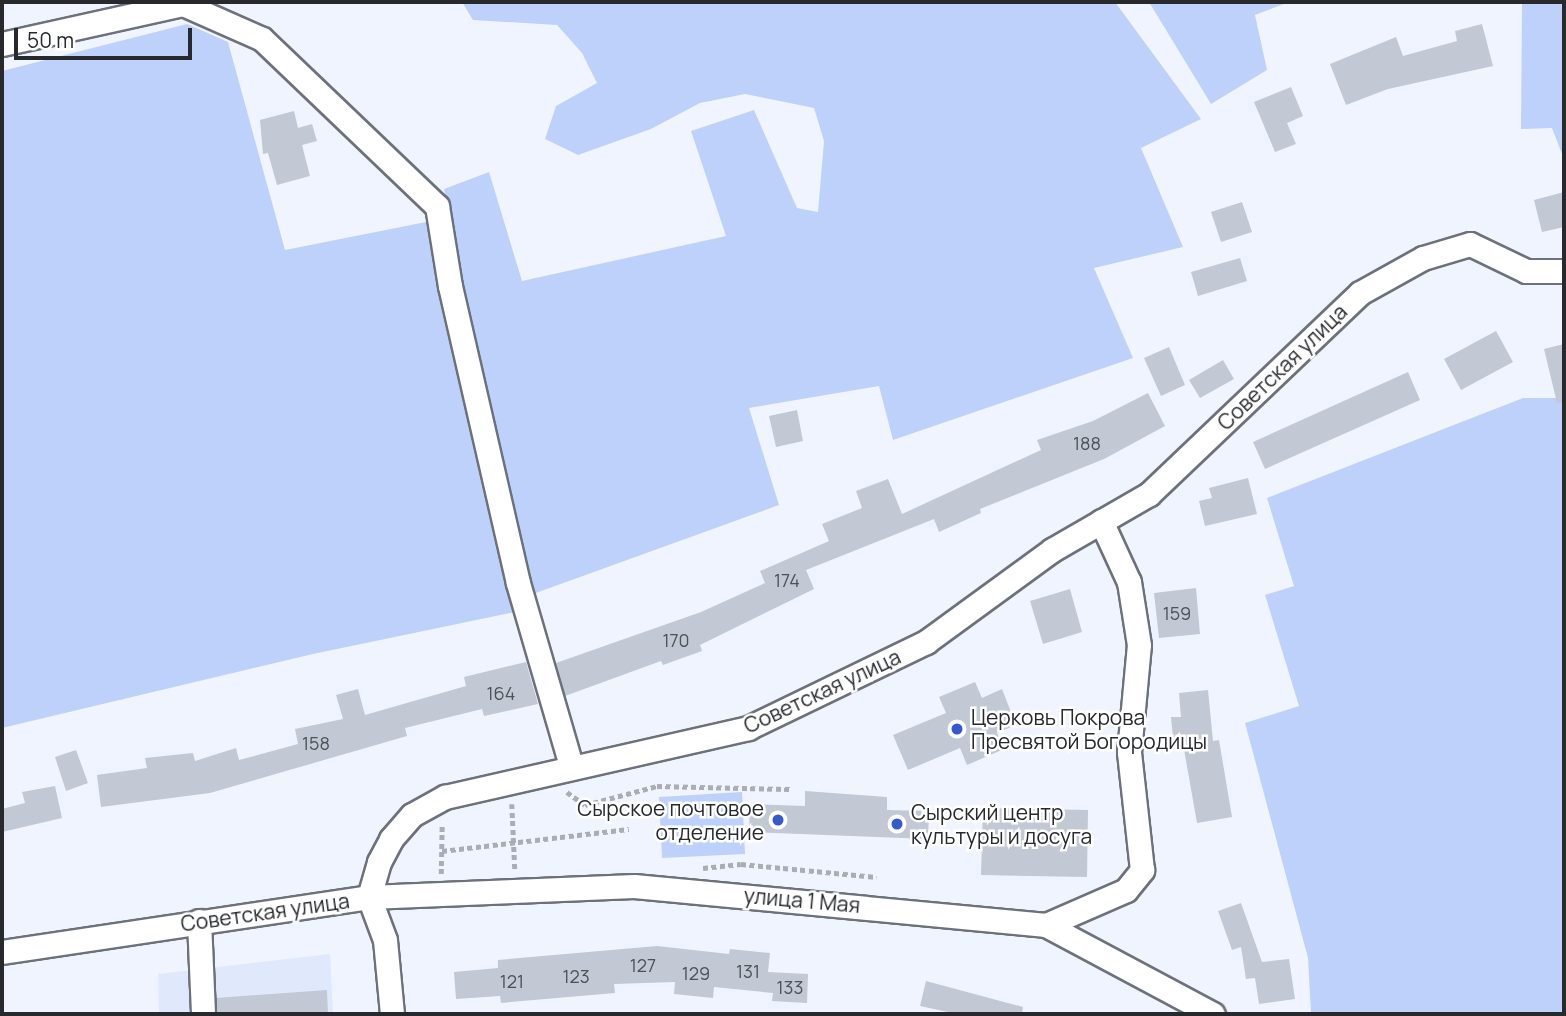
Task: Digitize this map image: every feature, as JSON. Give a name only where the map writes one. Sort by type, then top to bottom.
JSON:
[{"type":"street","points":[[2,44],[183,5],[262,39],[437,206],[450,286],[518,583],[571,766]]},
{"type":"street","name":"Советская улица","points":[[2,952],[369,897],[379,862],[412,815],[444,797],[760,723],[926,642],[1052,550],[1149,494],[1360,293],[1423,258],[1470,244],[1526,271],[1564,271]]},
{"type":"street","points":[[1046,925],[1126,890],[1142,870],[1129,752],[1139,645],[1129,582],[1101,521]]},
{"type":"street","name":"улица 1 Мая","points":[[369,897],[634,886],[1046,925],[1213,1014]]},
{"type":"street","points":[[369,897],[385,940],[392,1014]]},
{"type":"street","points":[[199,921],[203,1014]]},
{"type":"path","points":[[552,793],[565,790],[585,805],[657,786],[791,789]]},
{"type":"path","points":[[500,807],[525,800]]},
{"type":"path","points":[[512,803],[516,874]]},
{"type":"path","points":[[435,824],[454,819]]},
{"type":"path","points":[[441,877],[443,822]]},
{"type":"path","points":[[442,850],[629,830]]},
{"type":"path","points":[[688,869],[741,864],[876,877]]},
{"type":"path","points":[[503,874],[527,873]]},
{"type":"path","points":[[428,878],[454,876]]},
{"type":"shaded area","points":[[462,2],[1115,2],[1201,119],[1141,148],[1183,247],[1094,268],[1133,358],[893,440],[879,386],[749,408],[779,505],[533,594],[475,352],[444,189],[489,172],[522,281],[726,236],[691,131],[754,110],[797,208],[818,212],[824,141],[814,108],[745,94],[700,103],[651,129],[578,155],[545,139],[556,106],[597,83],[582,53],[557,25],[473,20]]},
{"type":"shaded area","points":[[1149,2],[1289,2],[1255,15],[1267,70],[1211,104]]},
{"type":"shaded area","points":[[1522,2],[1564,2],[1564,159],[1552,128],[1521,129]]},
{"type":"shaded area","points":[[187,24],[228,42],[285,250],[426,222],[515,612],[313,654],[2,728],[2,71]]},
{"type":"shaded area","points":[[1523,398],[1564,398],[1564,1014],[1311,1014],[1308,958],[1245,723],[1299,706],[1265,595],[1294,586],[1267,498]]},
{"type":"shaded area","points":[[742,792],[745,854],[662,858],[659,797]]},
{"type":"shaded area","points":[[330,954],[333,1014],[159,1014],[158,974]]},
{"type":"building","points":[[1482,24],[1493,66],[1388,89],[1346,105],[1330,64],[1396,37],[1403,56],[1457,41],[1455,31]]},
{"type":"building","points":[[1291,87],[1303,116],[1287,123],[1296,144],[1275,152],[1254,102]]},
{"type":"building","points":[[294,111],[298,128],[312,124],[317,141],[302,145],[310,176],[277,185],[268,153],[263,154],[260,120]]},
{"type":"building","points":[[1564,192],[1564,227],[1542,232],[1534,200]]},
{"type":"building","points":[[1242,202],[1252,232],[1221,242],[1211,212]]},
{"type":"building","points":[[1240,258],[1247,281],[1198,296],[1191,272]]},
{"type":"building","points":[[1496,331],[1513,362],[1461,390],[1444,359]]},
{"type":"building","points":[[1564,344],[1564,402],[1557,403],[1544,349]]},
{"type":"building","points":[[1169,347],[1185,385],[1161,396],[1144,358]]},
{"type":"building","points":[[1223,360],[1234,379],[1200,398],[1189,380]]},
{"type":"building","points":[[1408,372],[1420,400],[1265,469],[1253,442]]},
{"type":"building","points":[[1148,393],[1165,426],[1104,459],[980,509],[981,513],[939,532],[934,519],[806,570],[814,589],[700,645],[702,651],[663,665],[661,661],[565,696],[556,663],[701,612],[765,583],[760,571],[829,541],[822,524],[862,508],[856,491],[888,479],[902,514],[1041,450],[1037,440],[1093,421]]},
{"type":"building","points":[[797,410],[803,441],[776,447],[769,416]]},
{"type":"building","points":[[1248,478],[1257,514],[1205,526],[1199,501],[1212,498],[1209,488]]},
{"type":"building","points":[[1196,588],[1200,634],[1159,638],[1154,593]]},
{"type":"building","points":[[1070,589],[1082,632],[1043,644],[1030,601]]},
{"type":"building","points":[[526,662],[538,704],[484,716],[482,709],[405,728],[407,736],[210,793],[101,807],[97,775],[147,768],[145,758],[193,753],[195,761],[236,748],[239,760],[298,744],[295,729],[343,719],[336,695],[358,689],[365,715],[466,686],[464,677]]},
{"type":"building","name":"Церковь Покрова Пресвятой Богородицы","points":[[975,682],[982,698],[1002,689],[1016,725],[997,733],[1004,749],[967,765],[960,748],[908,770],[893,735],[946,713],[939,697]]},
{"type":"building","points":[[1208,690],[1213,741],[1219,740],[1232,817],[1197,823],[1182,738],[1173,738],[1171,717],[1181,717],[1179,693]]},
{"type":"building","points":[[76,750],[88,783],[66,791],[55,757]]},
{"type":"building","points":[[55,786],[62,818],[2,832],[2,809],[25,803],[22,792]]},
{"type":"building","points":[[805,791],[887,797],[887,810],[929,811],[928,839],[749,832],[750,804],[805,806]]},
{"type":"building","points":[[983,808],[1088,810],[1087,877],[981,875]]},
{"type":"building","points":[[1241,903],[1262,962],[1289,959],[1295,999],[1259,1004],[1255,978],[1246,979],[1241,947],[1232,950],[1218,911]]},
{"type":"building","points":[[657,946],[729,954],[730,949],[770,953],[768,972],[808,974],[807,1003],[772,1001],[773,993],[714,987],[713,998],[674,994],[675,982],[614,984],[615,993],[501,1003],[500,996],[456,999],[454,972],[498,968],[498,960]]},
{"type":"building","points":[[926,981],[1023,1007],[1022,1014],[957,1014],[920,1006]]},
{"type":"building","points":[[327,990],[328,1014],[217,1014],[216,998]]},
{"type":"place","name":"Церковь Покрова Пресвятой Богородицы","points":[[957,729]]},
{"type":"place","name":"Сырское почтовое отделение","points":[[778,820]]},
{"type":"place","name":"Сырский центр культуры и досуга","points":[[897,824]]}]
